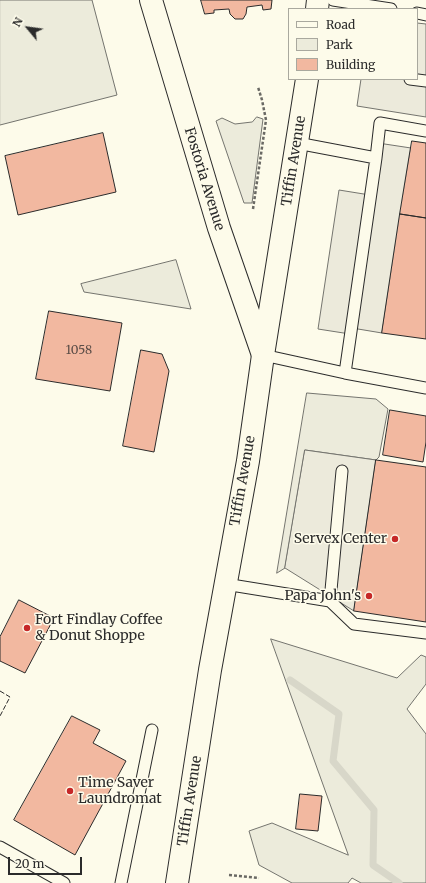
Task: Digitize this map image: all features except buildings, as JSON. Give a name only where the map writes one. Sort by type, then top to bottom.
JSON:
[{"type":"main road","name":"Fostoria Avenue","points":[[151,0],[219,228],[263,355]]},
{"type":"main road","name":"Tiffin Avenue","points":[[177,883],[210,670],[248,461],[263,355],[307,80]]},
{"type":"lane","points":[[333,0],[385,8]]},
{"type":"lane","points":[[344,373],[380,123],[426,131]]},
{"type":"lane","points":[[297,143],[376,158]]},
{"type":"lane","points":[[263,355],[344,373],[426,388]]},
{"type":"lane","points":[[330,601],[342,471]]},
{"type":"lane","points":[[225,584],[330,601],[354,624],[426,633]]},
{"type":"lane","points":[[121,883],[152,730]]},
{"type":"lane","points":[[0,847],[64,883]]},
{"type":"path","points":[[253,209],[266,120],[258,88]]},
{"type":"path","points":[[228,875],[259,878]]},
{"type":"green space","points":[[0,0],[92,0],[117,95],[0,125]]},
{"type":"green space","points":[[257,117],[263,119],[252,203],[244,203],[216,121],[222,118],[235,124],[252,122]]},
{"type":"green space","points":[[176,260],[191,309],[84,292],[81,284]]},
{"type":"green space","points":[[307,393],[376,399],[388,409],[379,457],[376,460],[305,450],[285,568],[277,573]]},
{"type":"green space","points":[[271,639],[397,678],[421,655],[426,657],[426,684],[407,709],[426,734],[426,883],[361,883],[352,878],[348,883],[292,883],[259,865],[249,831],[272,823],[348,855]]},
{"type":"shaded area","points":[[418,23],[426,24],[426,117],[357,106],[361,80],[418,80]]},
{"type":"shaded area","points":[[378,143],[411,148],[382,333],[352,328],[350,334],[318,329],[339,190],[370,195]]},
{"type":"shaded area","points":[[305,450],[376,460],[354,611],[285,568]]},
{"type":"waterway","points":[[290,680],[339,714],[333,761],[374,810],[373,865],[399,883]]},
{"type":"fence","points":[[0,691],[10,697],[0,716]]},
{"type":"place","name":"Servex Center","points":[[395,539]]},
{"type":"place","name":"Papa John's","points":[[369,596]]},
{"type":"place","name":"Fort Findlay Coffee & Donut Shoppe","points":[[27,628]]},
{"type":"place","name":"Time Saver Laundromat","points":[[70,791]]}]
